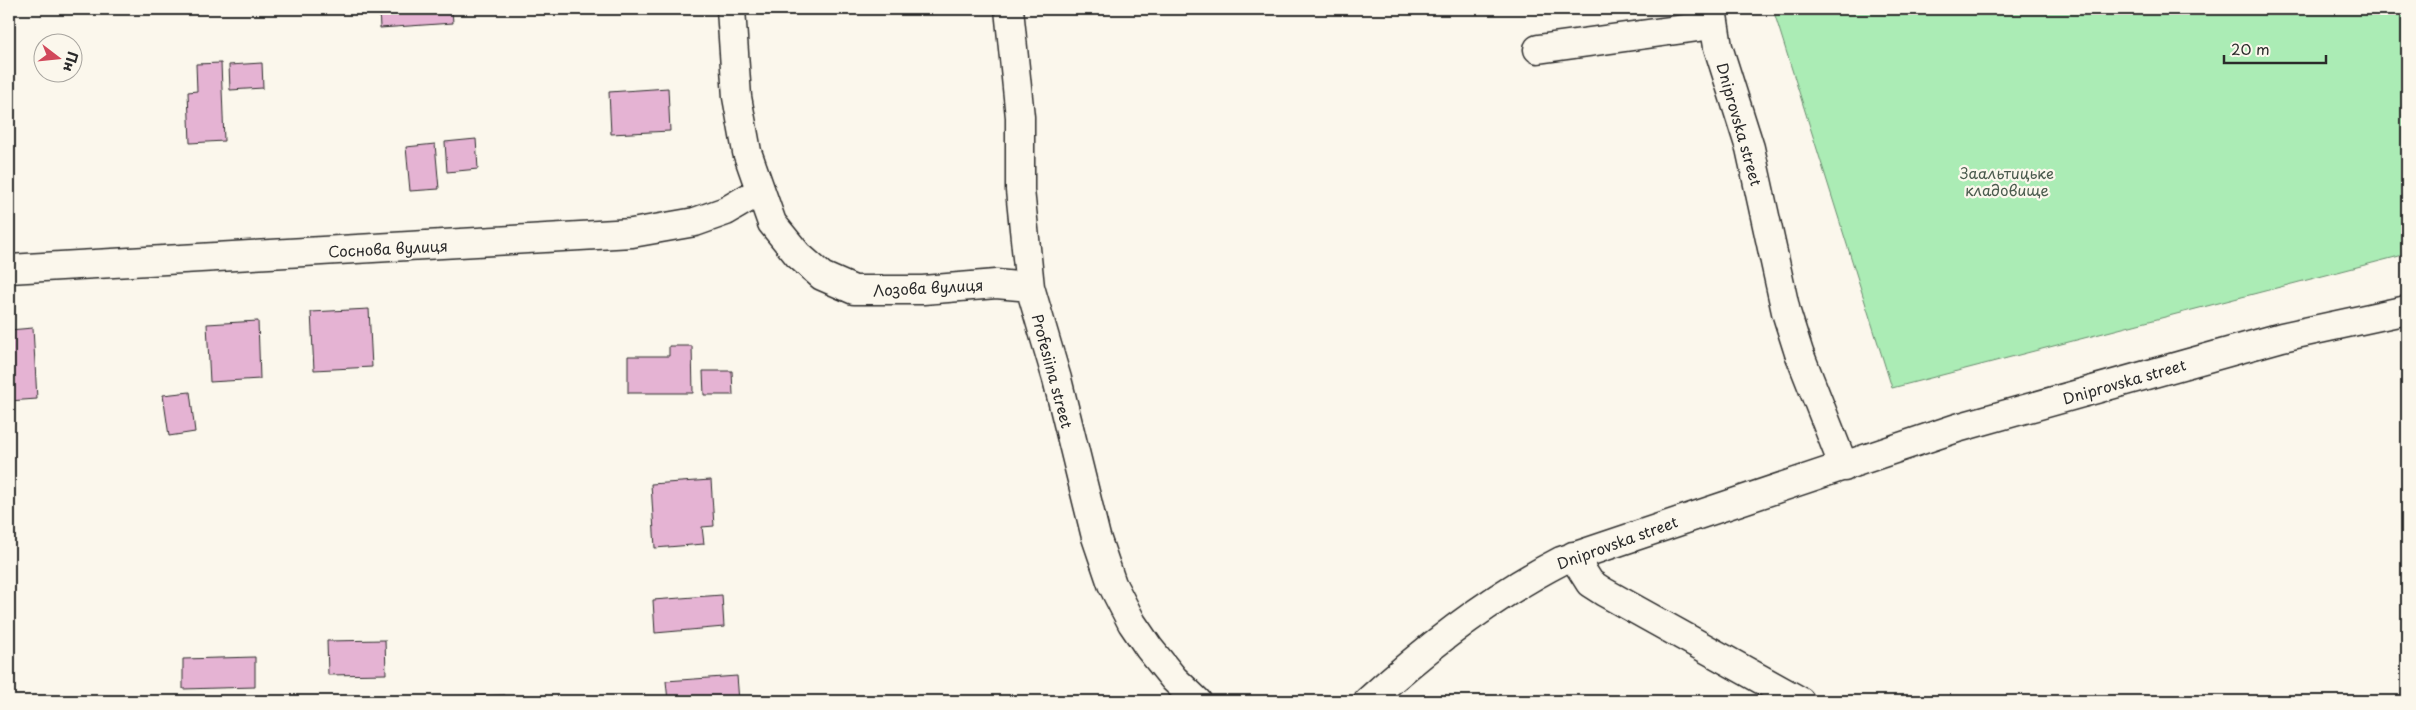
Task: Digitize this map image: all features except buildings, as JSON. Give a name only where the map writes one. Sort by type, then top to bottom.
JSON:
[{"type":"street","name":"Лозова вулиця","points":[[732,9],[737,97],[747,152],[760,191],[772,223],[786,242],[822,276],[854,290],[923,290],[996,284],[1030,287]]},
{"type":"street","name":"Profesiina street","points":[[1010,9],[1020,117],[1020,190],[1030,287],[1057,379],[1096,537],[1121,605],[1149,648],[1174,679],[1197,701]]},
{"type":"street","points":[[1538,49],[1713,17]]},
{"type":"street","name":"Dniprovska street","points":[[1713,17],[1728,81],[1750,148],[1786,312],[1799,353],[1844,467]]},
{"type":"street","name":"Соснова вулиця","points":[[9,270],[632,232],[695,222],[726,211],[760,191]]},
{"type":"street","name":"Dniprovska street","points":[[1368,701],[1455,629],[1501,595],[1543,570],[1573,556],[1957,428],[2263,342],[2407,310]]},
{"type":"street","points":[[1573,556],[1590,583],[1604,592],[1800,701]]},
{"type":"green space","name":"Заальтицьке кладовище","points":[[1773,9],[2407,9],[2407,254],[1892,388]]}]
